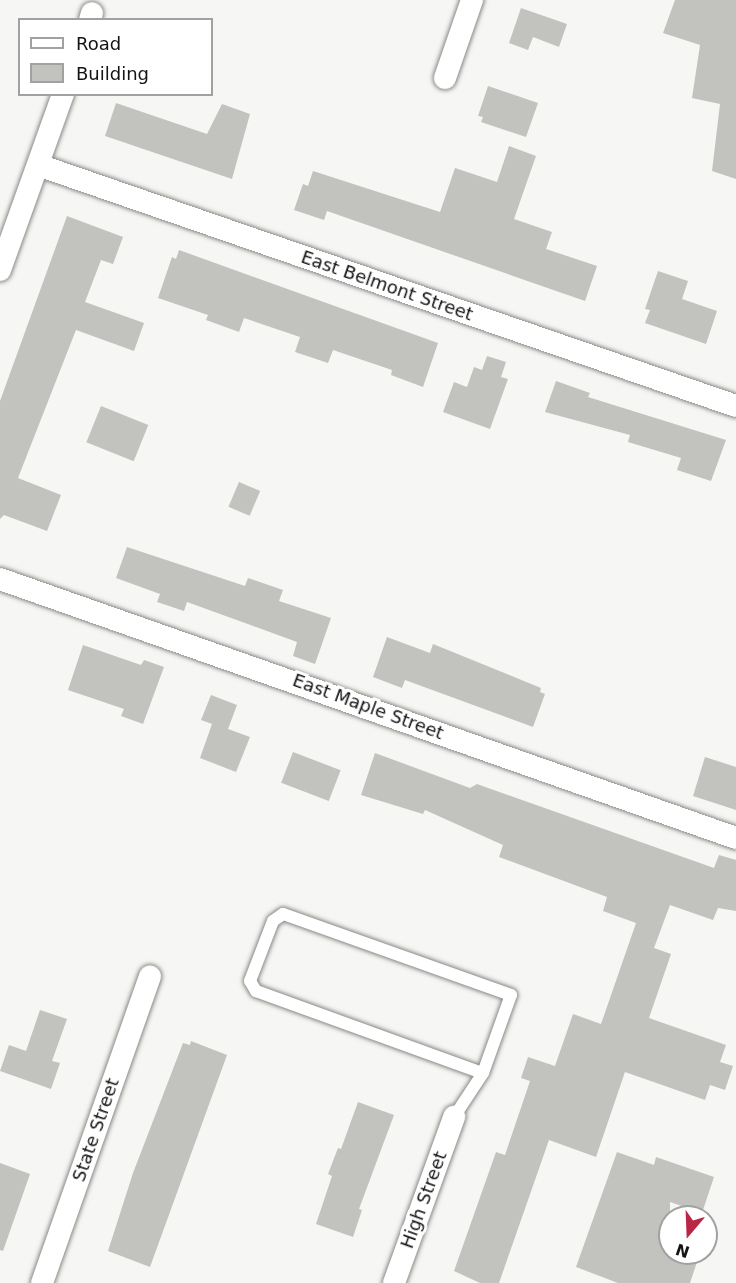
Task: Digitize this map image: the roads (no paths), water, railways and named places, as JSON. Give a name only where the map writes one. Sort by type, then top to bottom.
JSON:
[{"type":"street","points":[[445,78],[472,0]]},
{"type":"street","points":[[0,270],[62,96]]},
{"type":"street","name":"East Belmont Street","points":[[38,165],[736,406]]},
{"type":"street","name":"East Maple Street","points":[[0,579],[736,838]]},
{"type":"street","name":"State Street","points":[[42,1283],[150,976]]},
{"type":"street","name":"High Street","points":[[394,1283],[454,1117]]},
{"type":"lane","points":[[454,1117],[483,1072],[512,995],[283,914],[273,921],[250,981],[256,992],[483,1072]]}]
